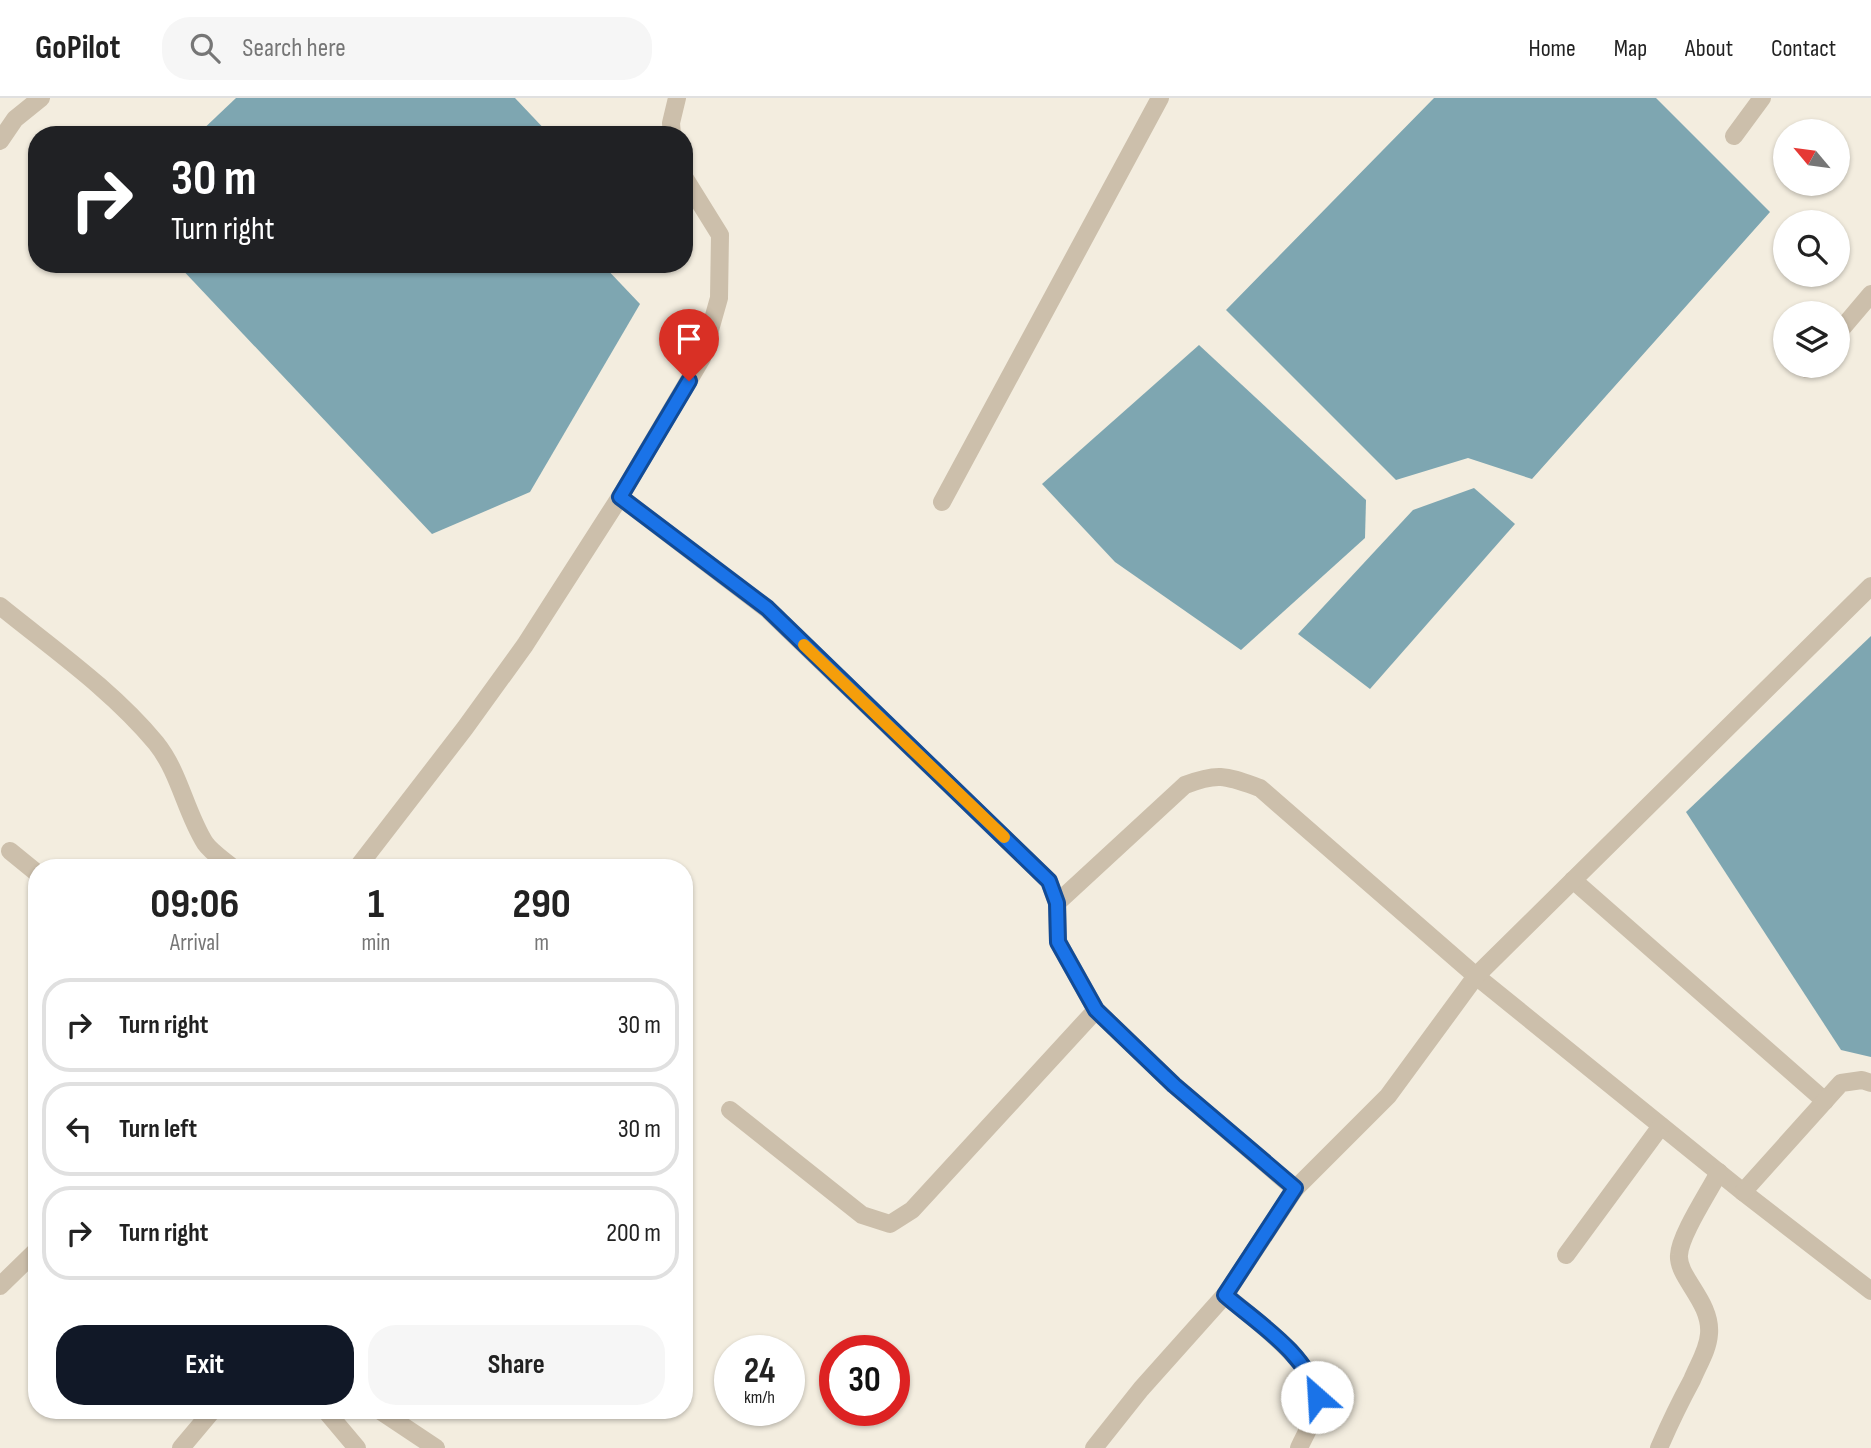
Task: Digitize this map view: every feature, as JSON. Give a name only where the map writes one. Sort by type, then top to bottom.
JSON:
[{"type":"street","points":[[0,141],[15,119],[41,98]]},
{"type":"street","points":[[671,126],[677,98]]},
{"type":"street","points":[[942,502],[1160,98]]},
{"type":"street","points":[[1734,136],[1762,98]]},
{"type":"street","points":[[364,859],[525,645],[620,497],[702,358],[719,298],[719,235],[693,192]]},
{"type":"street","points":[[1850,319],[1871,294]]},
{"type":"street","points":[[620,497],[767,608],[1049,881],[1057,903],[1058,942],[1096,1010],[1174,1085],[1295,1188]]},
{"type":"street","points":[[1094,1448],[1141,1389],[1225,1295],[1295,1188],[1388,1096],[1476,976],[1871,586]]},
{"type":"street","points":[[0,606],[105,691],[156,743],[177,776],[191,816],[207,845],[223,859]]},
{"type":"street","points":[[1057,903],[1185,785],[1209,776],[1230,777],[1260,788],[1476,976],[1871,1291]]},
{"type":"street","points":[[10,851],[28,866]]},
{"type":"street","points":[[1573,880],[1825,1101]]},
{"type":"street","points":[[730,1110],[862,1215],[890,1224],[912,1210],[1096,1010]]},
{"type":"street","points":[[1744,1192],[1841,1083],[1861,1080],[1871,1083]]},
{"type":"street","points":[[1566,1255],[1661,1126]]},
{"type":"street","points":[[1658,1448],[1705,1351],[1710,1333],[1699,1294],[1682,1270],[1678,1257],[1682,1243],[1719,1172]]},
{"type":"street","points":[[0,1286],[28,1259]]},
{"type":"street","points":[[1225,1295],[1280,1342],[1314,1382],[1317,1397],[1314,1413],[1300,1448]]},
{"type":"street","points":[[181,1448],[206,1419]]},
{"type":"street","points":[[340,1419],[357,1448]]},
{"type":"street","points":[[392,1419],[436,1448]]},
{"type":"water","points":[[236,98],[515,98],[541,126],[206,126]]},
{"type":"water","points":[[1434,98],[1656,98],[1770,212],[1532,479],[1468,458],[1396,480],[1226,310]]},
{"type":"water","points":[[186,273],[611,273],[640,304],[530,492],[432,534]]},
{"type":"water","points":[[1199,345],[1366,500],[1365,538],[1241,650],[1115,562],[1042,484]]},
{"type":"water","points":[[1474,488],[1515,524],[1370,689],[1298,634],[1413,510]]},
{"type":"water","points":[[1871,636],[1871,1057],[1841,1050],[1686,812]]},
{"type":"slow traffic","points":[[804,645],[1004,837]]},
{"type":"route","points":[[689,381],[620,497],[767,608],[1049,881],[1057,903],[1058,942],[1096,1010],[1174,1085],[1295,1188],[1225,1295],[1299,1362],[1314,1382],[1317,1397]]}]
